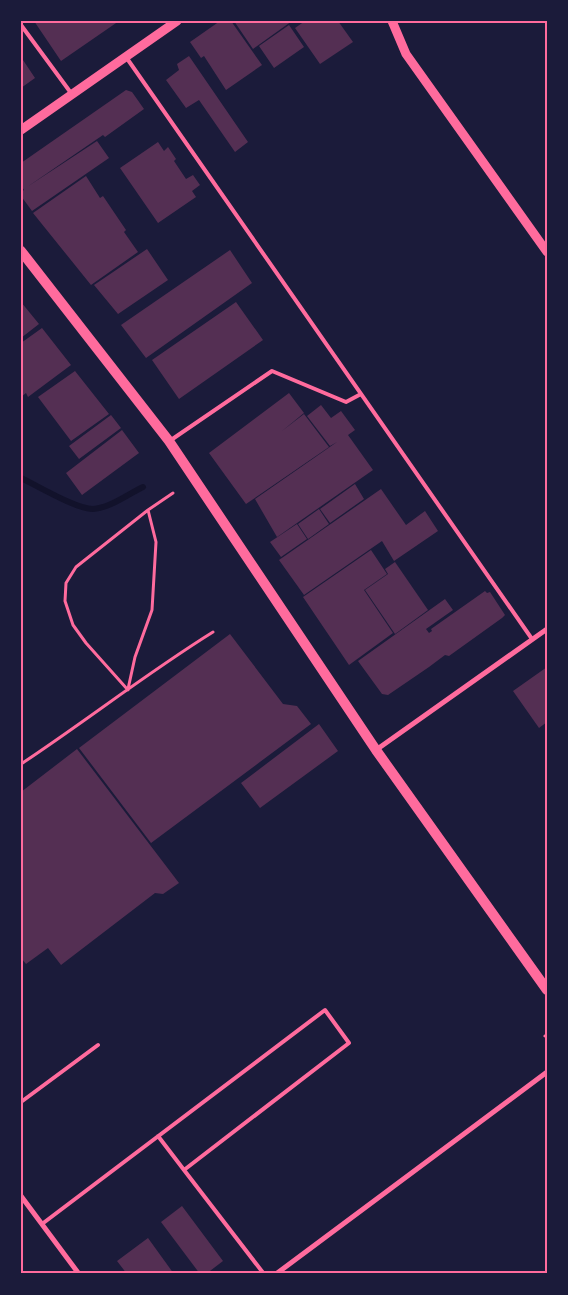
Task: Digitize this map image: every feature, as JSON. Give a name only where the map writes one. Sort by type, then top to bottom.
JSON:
[{"type":"main road","points":[[21,251],[169,441],[376,750],[547,990]]},
{"type":"street","points":[[21,130],[177,21]]},
{"type":"street","points":[[392,21],[406,54],[547,252]]},
{"type":"street","points":[[376,750],[547,629]]},
{"type":"street","points":[[276,1274],[547,1072]]},
{"type":"street","points":[[21,1196],[79,1274]]},
{"type":"lane","points":[[21,25],[73,95]]},
{"type":"lane","points":[[126,57],[532,639]]},
{"type":"lane","points":[[169,441],[272,371],[346,402],[361,394]]},
{"type":"lane","points":[[42,1224],[325,1010],[349,1043],[184,1170]]},
{"type":"lane","points":[[21,1102],[98,1044]]},
{"type":"lane","points":[[158,1136],[264,1274]]},
{"type":"path","points":[[128,690],[86,643],[73,625],[65,601],[66,583],[76,567],[148,510],[173,493]]},
{"type":"path","points":[[128,690],[135,656],[152,610],[156,542],[148,510]]},
{"type":"path","points":[[21,764],[81,724],[174,656],[213,632]]},
{"type":"building","points":[[34,21],[119,21],[61,61]]},
{"type":"building","points":[[220,21],[231,21],[262,65],[226,90],[204,56],[201,58],[190,42]]},
{"type":"building","points":[[234,21],[292,21],[253,49]]},
{"type":"building","points":[[305,21],[338,21],[353,42],[320,64],[295,28]]},
{"type":"building","points":[[289,25],[304,47],[274,68],[259,46]]},
{"type":"building","points":[[189,56],[248,142],[235,152],[199,100],[186,108],[166,80],[179,70],[177,64]]},
{"type":"building","points":[[21,57],[35,78],[21,88]]},
{"type":"building","points":[[126,90],[132,92],[144,109],[105,137],[103,135],[27,187],[97,141],[109,158],[32,211],[21,196],[21,192],[24,190],[21,185],[21,163]]},
{"type":"building","points":[[158,142],[164,151],[168,147],[176,159],[174,161],[186,179],[193,175],[200,185],[192,191],[196,197],[158,223],[120,168]]},
{"type":"building","points":[[86,176],[100,198],[103,196],[138,252],[91,285],[33,213]]},
{"type":"building","points":[[147,249],[168,280],[118,314],[94,285]]},
{"type":"building","points":[[230,250],[252,283],[146,358],[121,325]]},
{"type":"building","points":[[21,302],[39,324],[21,338]]},
{"type":"building","points":[[236,302],[263,340],[179,399],[152,360]]},
{"type":"building","points":[[42,328],[71,365],[28,397],[26,393],[21,397],[21,343]]},
{"type":"building","points":[[75,371],[109,414],[71,441],[38,397]]},
{"type":"building","points":[[289,393],[304,413],[282,431],[304,414],[329,447],[246,504],[209,453]]},
{"type":"building","points":[[321,405],[331,418],[341,411],[355,430],[348,435],[373,470],[277,537],[255,499],[337,442],[330,446],[307,416]]},
{"type":"building","points":[[111,415],[121,428],[79,459],[69,446]]},
{"type":"building","points":[[122,430],[139,453],[82,495],[66,473]]},
{"type":"building","points":[[355,484],[364,499],[330,523],[320,509]]},
{"type":"building","points":[[381,489],[406,525],[425,511],[438,531],[394,561],[382,541],[304,595],[279,560]]},
{"type":"building","points":[[319,509],[329,524],[308,539],[298,524]]},
{"type":"building","points":[[297,524],[307,539],[281,557],[270,542]]},
{"type":"building","points":[[371,550],[387,574],[364,590],[393,633],[349,665],[303,597]]},
{"type":"building","points":[[395,562],[428,610],[395,634],[365,590],[388,574],[385,569]]},
{"type":"building","points":[[485,591],[487,593],[490,592],[505,615],[449,656],[445,655],[388,695],[382,694],[358,661],[445,599],[453,610],[426,629],[429,633],[432,631],[431,629]]},
{"type":"building","points":[[230,634],[283,704],[297,706],[311,724],[151,843],[79,748]]},
{"type":"building","points":[[547,667],[547,722],[539,728],[513,691]]},
{"type":"building","points":[[319,724],[338,751],[260,808],[241,783]]},
{"type":"building","points":[[77,749],[179,883],[163,894],[155,893],[61,965],[48,948],[26,964],[21,958],[21,792]]},
{"type":"building","points":[[182,1206],[223,1261],[206,1274],[200,1274],[161,1222]]},
{"type":"building","points":[[148,1238],[174,1274],[127,1274],[117,1261]]},
{"type":"waterway","points":[[21,478],[67,501],[93,509],[112,503],[143,487]]}]
